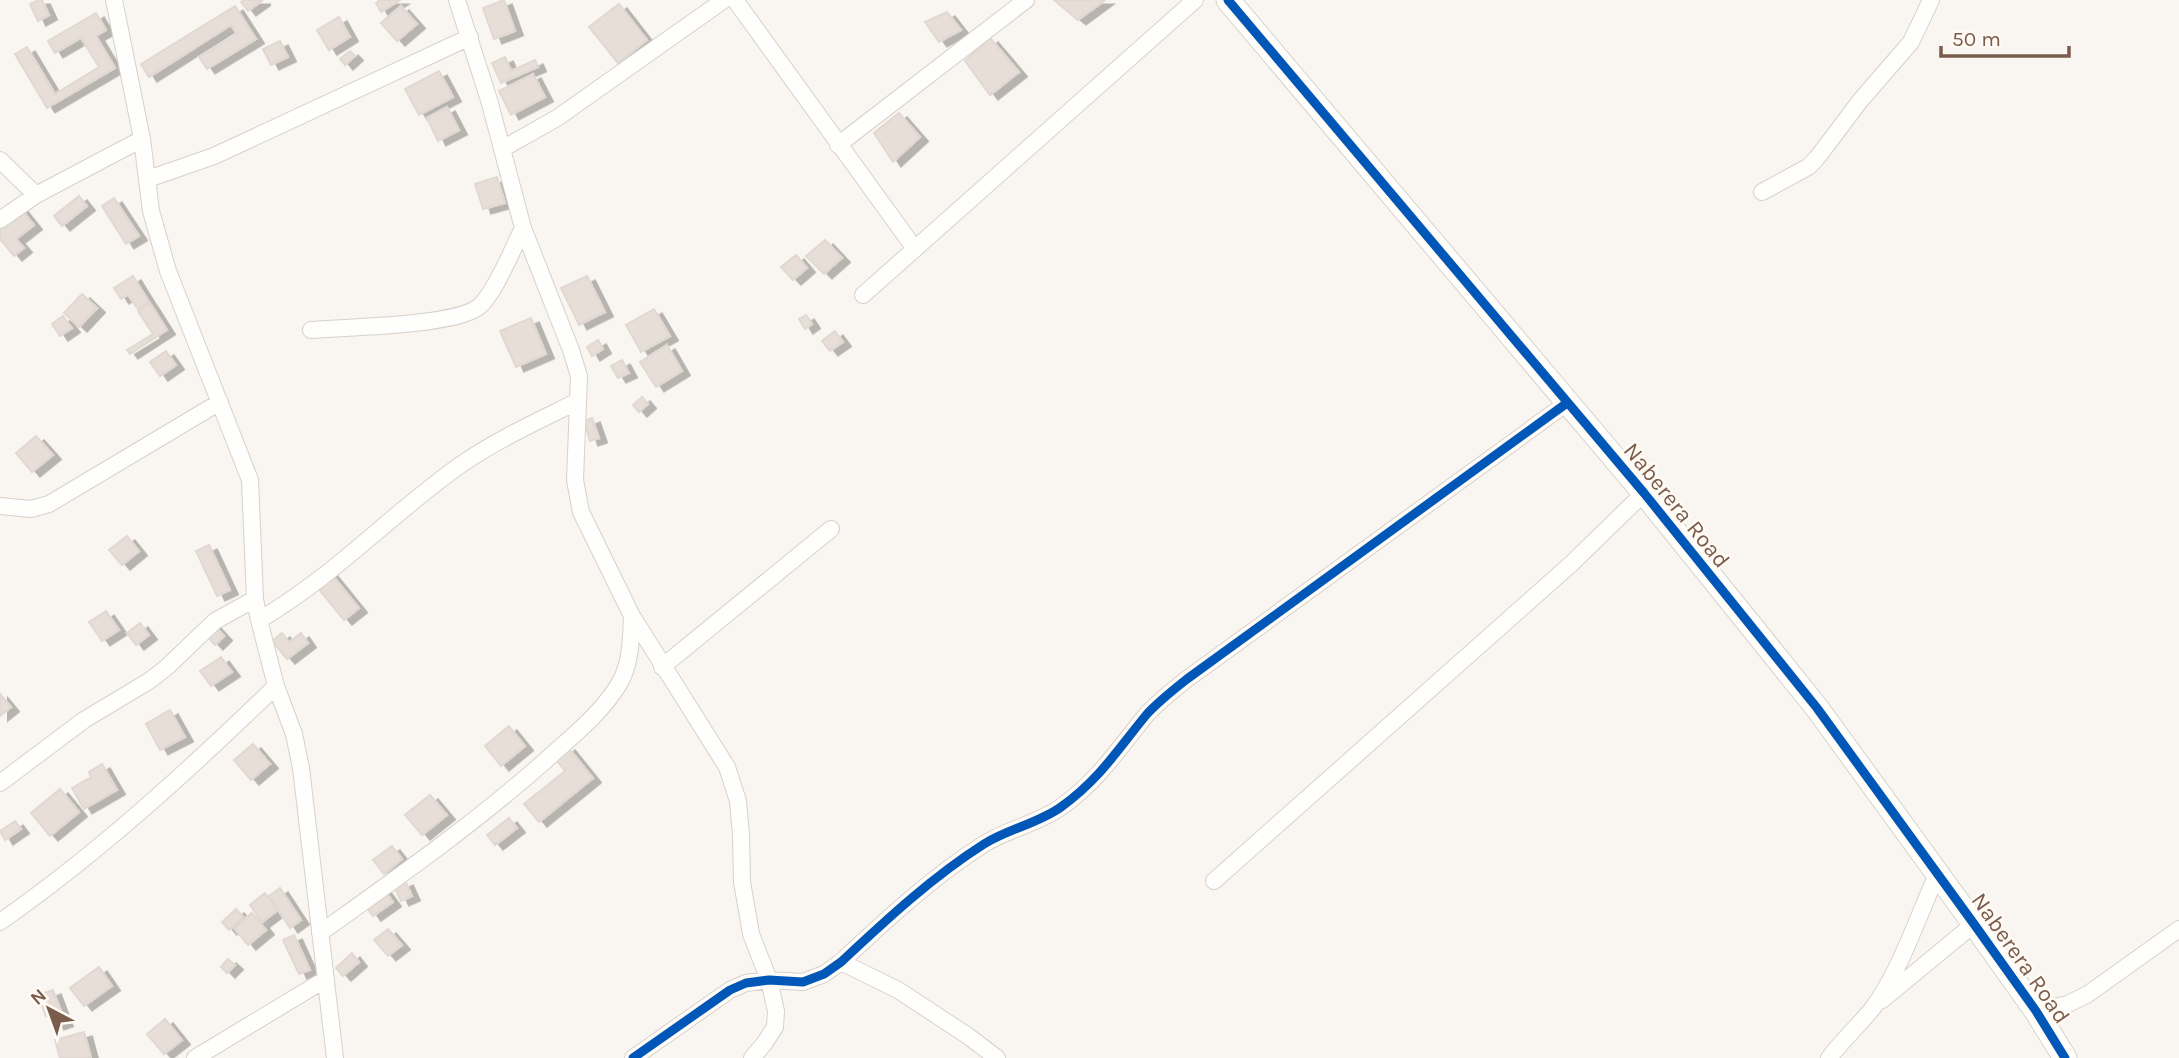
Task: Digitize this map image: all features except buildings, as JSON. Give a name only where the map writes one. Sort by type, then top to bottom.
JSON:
[{"type":"street","points":[[114,0],[142,139],[151,211],[168,271],[250,480],[255,599],[276,686],[294,734],[301,768],[335,1058]]},
{"type":"street","points":[[457,0],[470,37],[523,228],[579,376],[575,480],[582,512],[632,616],[727,767],[738,801],[742,882],[751,934],[769,979],[776,1011],[775,1027],[752,1058]]},
{"type":"street","points":[[502,149],[557,118],[724,0]]},
{"type":"street","points":[[735,0],[915,248]]},
{"type":"street","points":[[838,145],[1026,0]]},
{"type":"street","points":[[863,295],[1195,0]]},
{"type":"street","name":"Naberera Road","points":[[1228,0],[1644,493],[1817,708],[1938,872],[2036,1011],[2065,1058]]},
{"type":"street","points":[[1762,192],[1808,167],[1818,158],[1860,101],[1906,49],[1931,0]]},
{"type":"street","points":[[148,179],[214,156],[470,37]]},
{"type":"street","points":[[0,220],[36,195],[142,139]]},
{"type":"street","points":[[0,160],[36,195]]},
{"type":"street","points":[[311,330],[423,321],[461,315],[479,308],[491,291],[523,228]]},
{"type":"street","points":[[259,620],[321,579],[461,465],[510,435],[578,401]]},
{"type":"street","points":[[0,506],[31,509],[49,504],[220,402]]},
{"type":"street","points":[[634,1058],[730,990],[746,983],[769,979],[803,982],[824,974],[947,869],[987,842],[1058,809],[1087,787],[1166,695],[1567,403]]},
{"type":"street","points":[[1214,881],[1570,564],[1644,493]]},
{"type":"street","points":[[662,667],[831,529]]},
{"type":"street","points":[[0,783],[84,720],[149,681],[223,615],[255,599]]},
{"type":"street","points":[[320,933],[491,808],[595,715],[620,682],[629,654],[632,616]]},
{"type":"street","points":[[0,922],[36,897],[152,802],[276,686]]},
{"type":"street","points":[[1872,1009],[1891,979],[1938,872]]},
{"type":"street","points":[[1829,1058],[1872,1009],[1974,924]]},
{"type":"street","points":[[2036,1011],[2068,1004],[2088,994],[2179,929]]},
{"type":"street","points":[[841,962],[898,990],[997,1058]]},
{"type":"street","points":[[195,1058],[326,979]]},
{"type":"cycle path","points":[[1228,0],[1644,493],[1817,708],[2036,1011],[2065,1058]]},
{"type":"cycle path","points":[[633,1058],[730,990],[746,983],[769,980],[803,982],[824,974],[946,870],[984,844],[1052,813],[1075,796],[1108,763],[1147,714],[1187,679],[1567,403]]}]
